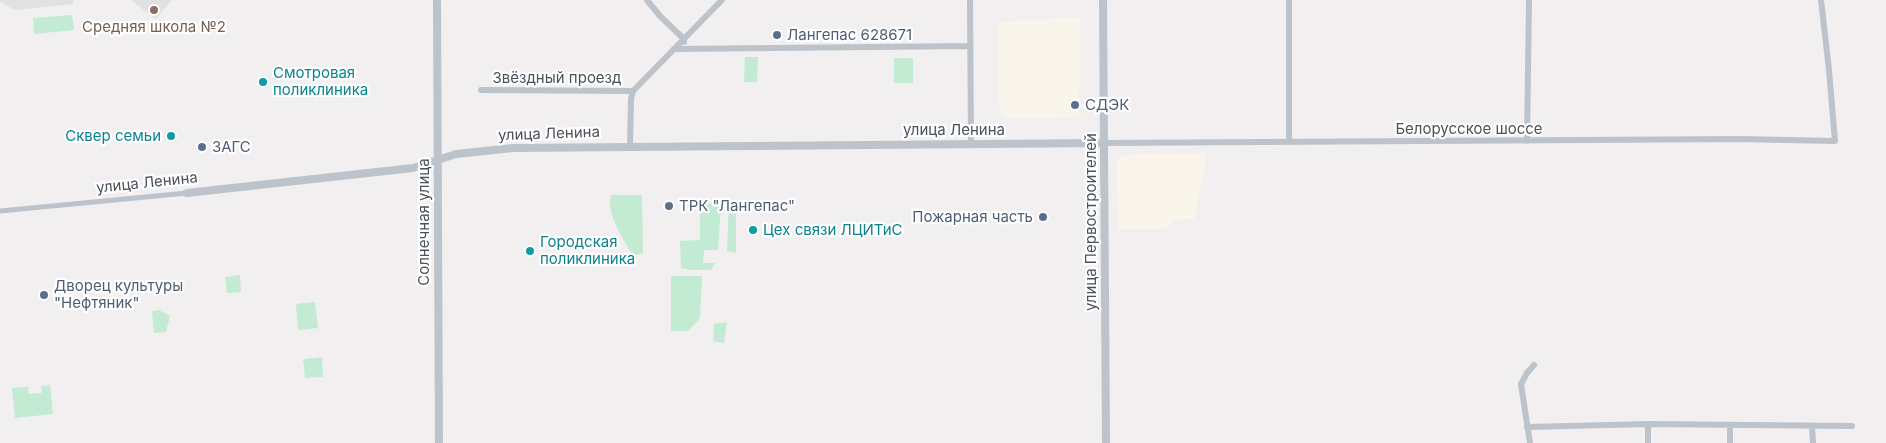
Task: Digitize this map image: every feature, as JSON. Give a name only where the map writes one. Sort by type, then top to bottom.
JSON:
[{"type":"street","name":"Солнечная улица","points":[[437,0],[439,443]]},
{"type":"street","points":[[648,0],[660,16],[684,39],[685,49]]},
{"type":"street","name":"Звёздный проезд","points":[[630,146],[631,99],[634,91],[722,0]]},
{"type":"street","points":[[970,0],[971,144]]},
{"type":"street","name":"улица Первостроителей","points":[[1103,0],[1106,443]]},
{"type":"street","points":[[1288,142],[1289,0]]},
{"type":"street","points":[[1527,141],[1529,0]]},
{"type":"street","name":"Белорусское шоссе","points":[[1104,143],[1740,139],[1835,141],[1830,70],[1821,0]]},
{"type":"street","points":[[674,49],[970,46]]},
{"type":"street","name":"Звёздный проезд","points":[[481,90],[634,91]]},
{"type":"street","name":"улица Ленина","points":[[0,211],[413,168],[456,154],[496,149],[630,146],[1104,143]]},
{"type":"street","points":[[1530,443],[1521,384],[1526,373],[1534,365]]},
{"type":"street","points":[[1527,427],[1648,424],[1852,426]]},
{"type":"street","points":[[1648,424],[1648,443]]},
{"type":"street","points":[[1730,426],[1730,443]]},
{"type":"street","points":[[1812,426],[1813,443]]},
{"type":"shaded area","points":[[0,0],[73,0],[73,4],[15,10],[0,2]]},
{"type":"shaded area","name":"Средняя школа №2","points":[[131,0],[172,0],[156,19]]},
{"type":"shaded area","points":[[1080,17],[1079,117],[1005,118],[999,107],[998,28],[1002,22]]},
{"type":"shaded area","points":[[1205,153],[1205,168],[1194,219],[1178,219],[1164,229],[1118,229],[1117,163],[1120,158],[1124,155]]},
{"type":"green space","points":[[72,15],[74,30],[34,34],[33,18]]},
{"type":"green space","points":[[745,57],[758,57],[757,82],[744,82]]},
{"type":"green space","points":[[894,58],[913,58],[913,83],[894,83]]},
{"type":"green space","points":[[611,195],[642,195],[643,253],[633,256],[621,235],[611,211]]},
{"type":"green space","points":[[729,200],[736,200],[736,253],[727,251]]},
{"type":"green space","points":[[700,203],[721,204],[718,250],[704,250],[703,263],[715,263],[711,270],[681,268],[680,241],[700,240]]},
{"type":"green space","points":[[240,275],[241,292],[227,293],[225,277]]},
{"type":"green space","points":[[671,276],[702,276],[700,318],[688,331],[671,331]]},
{"type":"green space","points":[[315,302],[318,328],[298,330],[296,304]]},
{"type":"green space","points":[[159,310],[170,316],[166,332],[154,333],[152,311]]},
{"type":"green space","points":[[727,322],[724,343],[713,341],[714,324]]},
{"type":"green space","points":[[322,357],[323,377],[305,378],[303,359]]},
{"type":"green space","points":[[50,385],[53,414],[15,418],[12,388],[28,387],[29,394],[42,393],[41,386]]},
{"type":"place","name":"Средняя школа №2","points":[[154,10]]},
{"type":"place","name":"Лангепас 628671","points":[[777,35]]},
{"type":"place","name":"Смотровая поликлиника","points":[[263,82]]},
{"type":"place","name":"СДЭК","points":[[1075,105]]},
{"type":"place","name":"Сквер семьи","points":[[171,136]]},
{"type":"place","name":"ЗАГС","points":[[202,147]]},
{"type":"place","name":"ТРК \"Лангепас\"","points":[[669,206]]},
{"type":"place","name":"Пожарная часть","points":[[1043,217]]},
{"type":"place","name":"Цех связи ЛЦИТиС","points":[[753,230]]},
{"type":"place","name":"Городская поликлиника","points":[[530,251]]},
{"type":"place","name":"Дворец культуры \"Нефтяник\"","points":[[44,295]]}]
